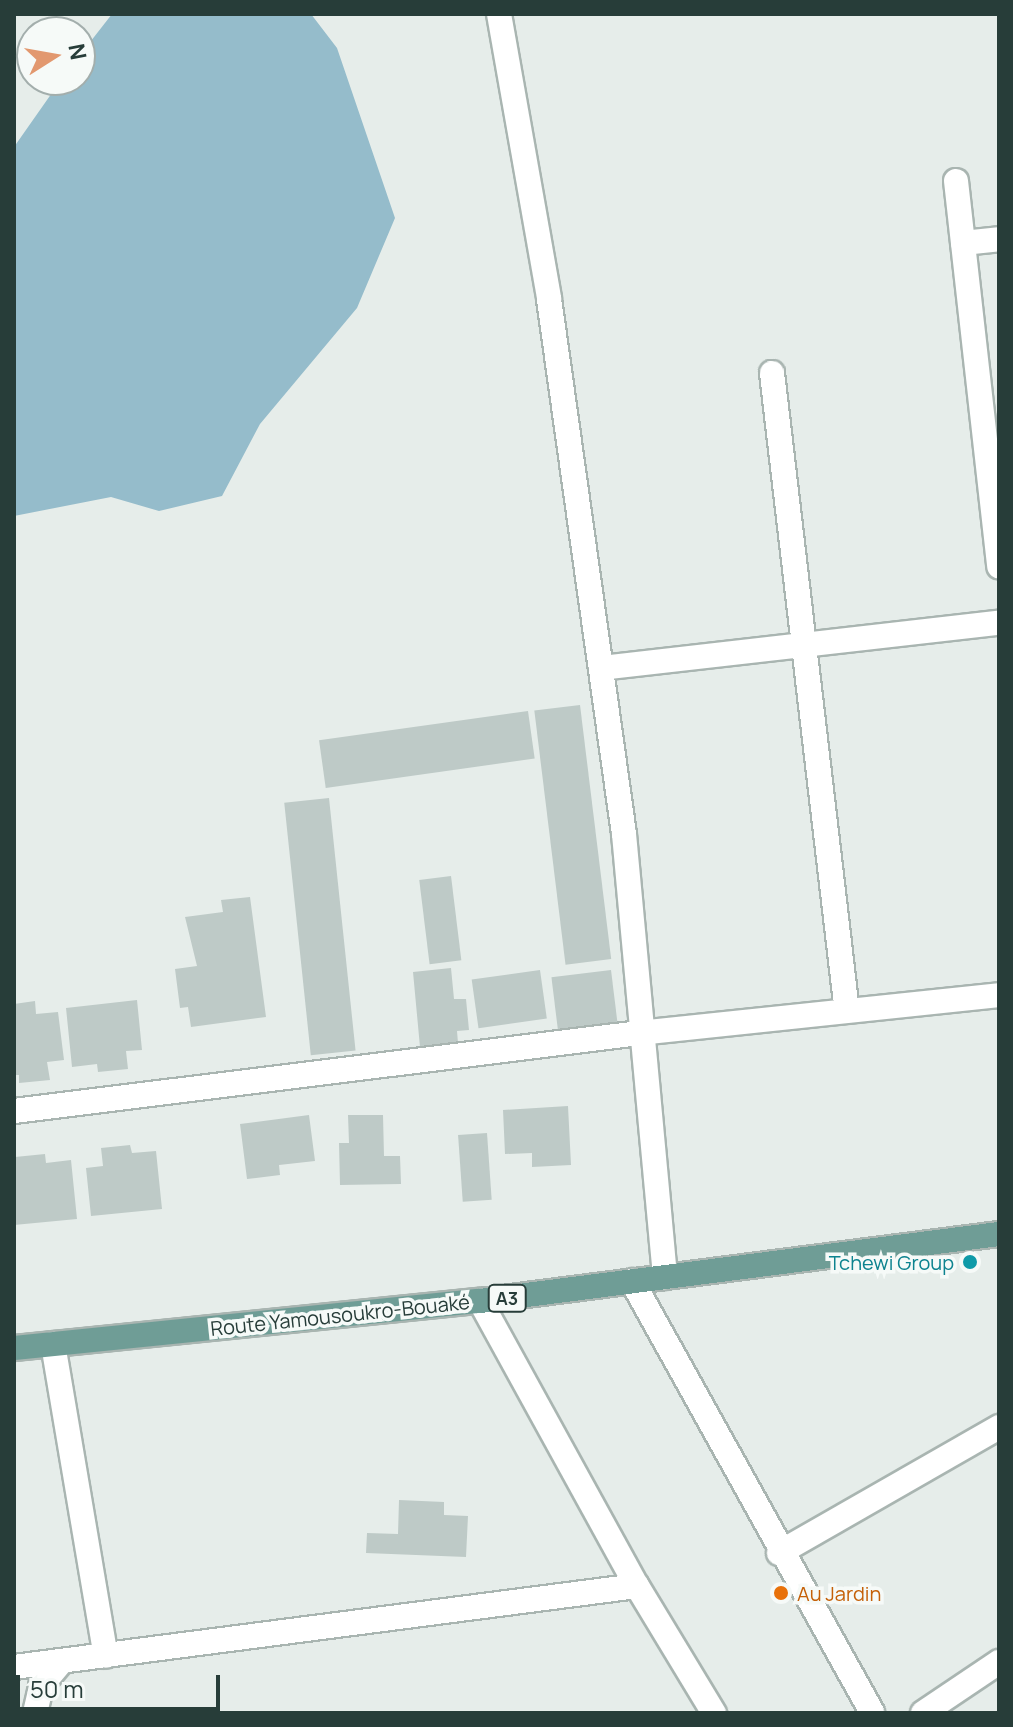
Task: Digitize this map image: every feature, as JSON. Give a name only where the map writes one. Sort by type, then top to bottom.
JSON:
[{"type":"main road","name":"Route Yamousoukro-Bouaké","points":[[14,1348],[480,1301],[999,1234]]},
{"type":"street","points":[[499,14],[549,299],[624,834],[639,1033],[665,1277]]},
{"type":"street","points":[[956,181],[999,567]]},
{"type":"street","points":[[963,243],[999,239]]},
{"type":"street","points":[[772,373],[847,1011]]},
{"type":"street","points":[[601,668],[999,623]]},
{"type":"street","points":[[14,1111],[639,1033],[999,995]]},
{"type":"street","points":[[632,1281],[779,1553],[872,1713]]},
{"type":"street","points":[[480,1301],[637,1586],[714,1713]]},
{"type":"street","points":[[53,1344],[106,1656]]},
{"type":"street","points":[[779,1553],[999,1427]]},
{"type":"street","points":[[14,1667],[637,1586]]},
{"type":"street","points":[[35,1713],[41,1686],[61,1662]]},
{"type":"street","points":[[923,1713],[999,1662]]},
{"type":"water","points":[[112,14],[311,14],[337,48],[395,218],[357,308],[260,424],[222,496],[159,511],[111,497],[14,516],[14,147],[50,96],[96,96],[96,34]]},
{"type":"building","points":[[580,705],[611,959],[566,965],[534,711]]},
{"type":"building","points":[[528,711],[535,759],[326,788],[319,740]]},
{"type":"building","points":[[329,798],[356,1051],[311,1055],[284,803]]},
{"type":"building","points":[[451,876],[461,960],[430,964],[419,880]]},
{"type":"building","points":[[250,897],[266,1017],[191,1027],[188,1007],[180,1008],[175,969],[197,966],[185,917],[223,912],[221,900]]},
{"type":"building","points":[[451,968],[454,999],[466,999],[469,1030],[457,1031],[458,1043],[420,1047],[413,972]]},
{"type":"building","points":[[540,970],[547,1019],[478,1028],[472,980]]},
{"type":"building","points":[[611,970],[618,1024],[558,1031],[551,977]]},
{"type":"building","points":[[137,1000],[142,1050],[126,1051],[128,1069],[98,1072],[97,1064],[72,1067],[66,1008]]},
{"type":"building","points":[[35,1001],[36,1014],[58,1012],[64,1060],[47,1062],[50,1080],[19,1083],[19,1075],[14,1075],[14,1004]]},
{"type":"building","points":[[568,1106],[571,1165],[532,1167],[532,1153],[505,1154],[503,1110]]},
{"type":"building","points":[[309,1115],[315,1161],[279,1165],[280,1175],[247,1179],[240,1124]]},
{"type":"building","points":[[348,1115],[383,1115],[384,1156],[400,1156],[401,1184],[340,1185],[339,1143],[349,1143]]},
{"type":"building","points":[[487,1133],[492,1200],[463,1202],[458,1135]]},
{"type":"building","points":[[130,1145],[132,1153],[156,1151],[162,1209],[91,1216],[86,1168],[103,1166],[101,1148]]},
{"type":"building","points":[[45,1154],[46,1163],[71,1160],[77,1219],[14,1225],[15,1157]]},
{"type":"building","points":[[399,1500],[444,1502],[444,1515],[468,1516],[466,1557],[366,1553],[367,1533],[398,1534]]},
{"type":"place","name":"Tchewi Group","points":[[970,1262]]},
{"type":"place","name":"Au Jardin","points":[[781,1593]]}]
